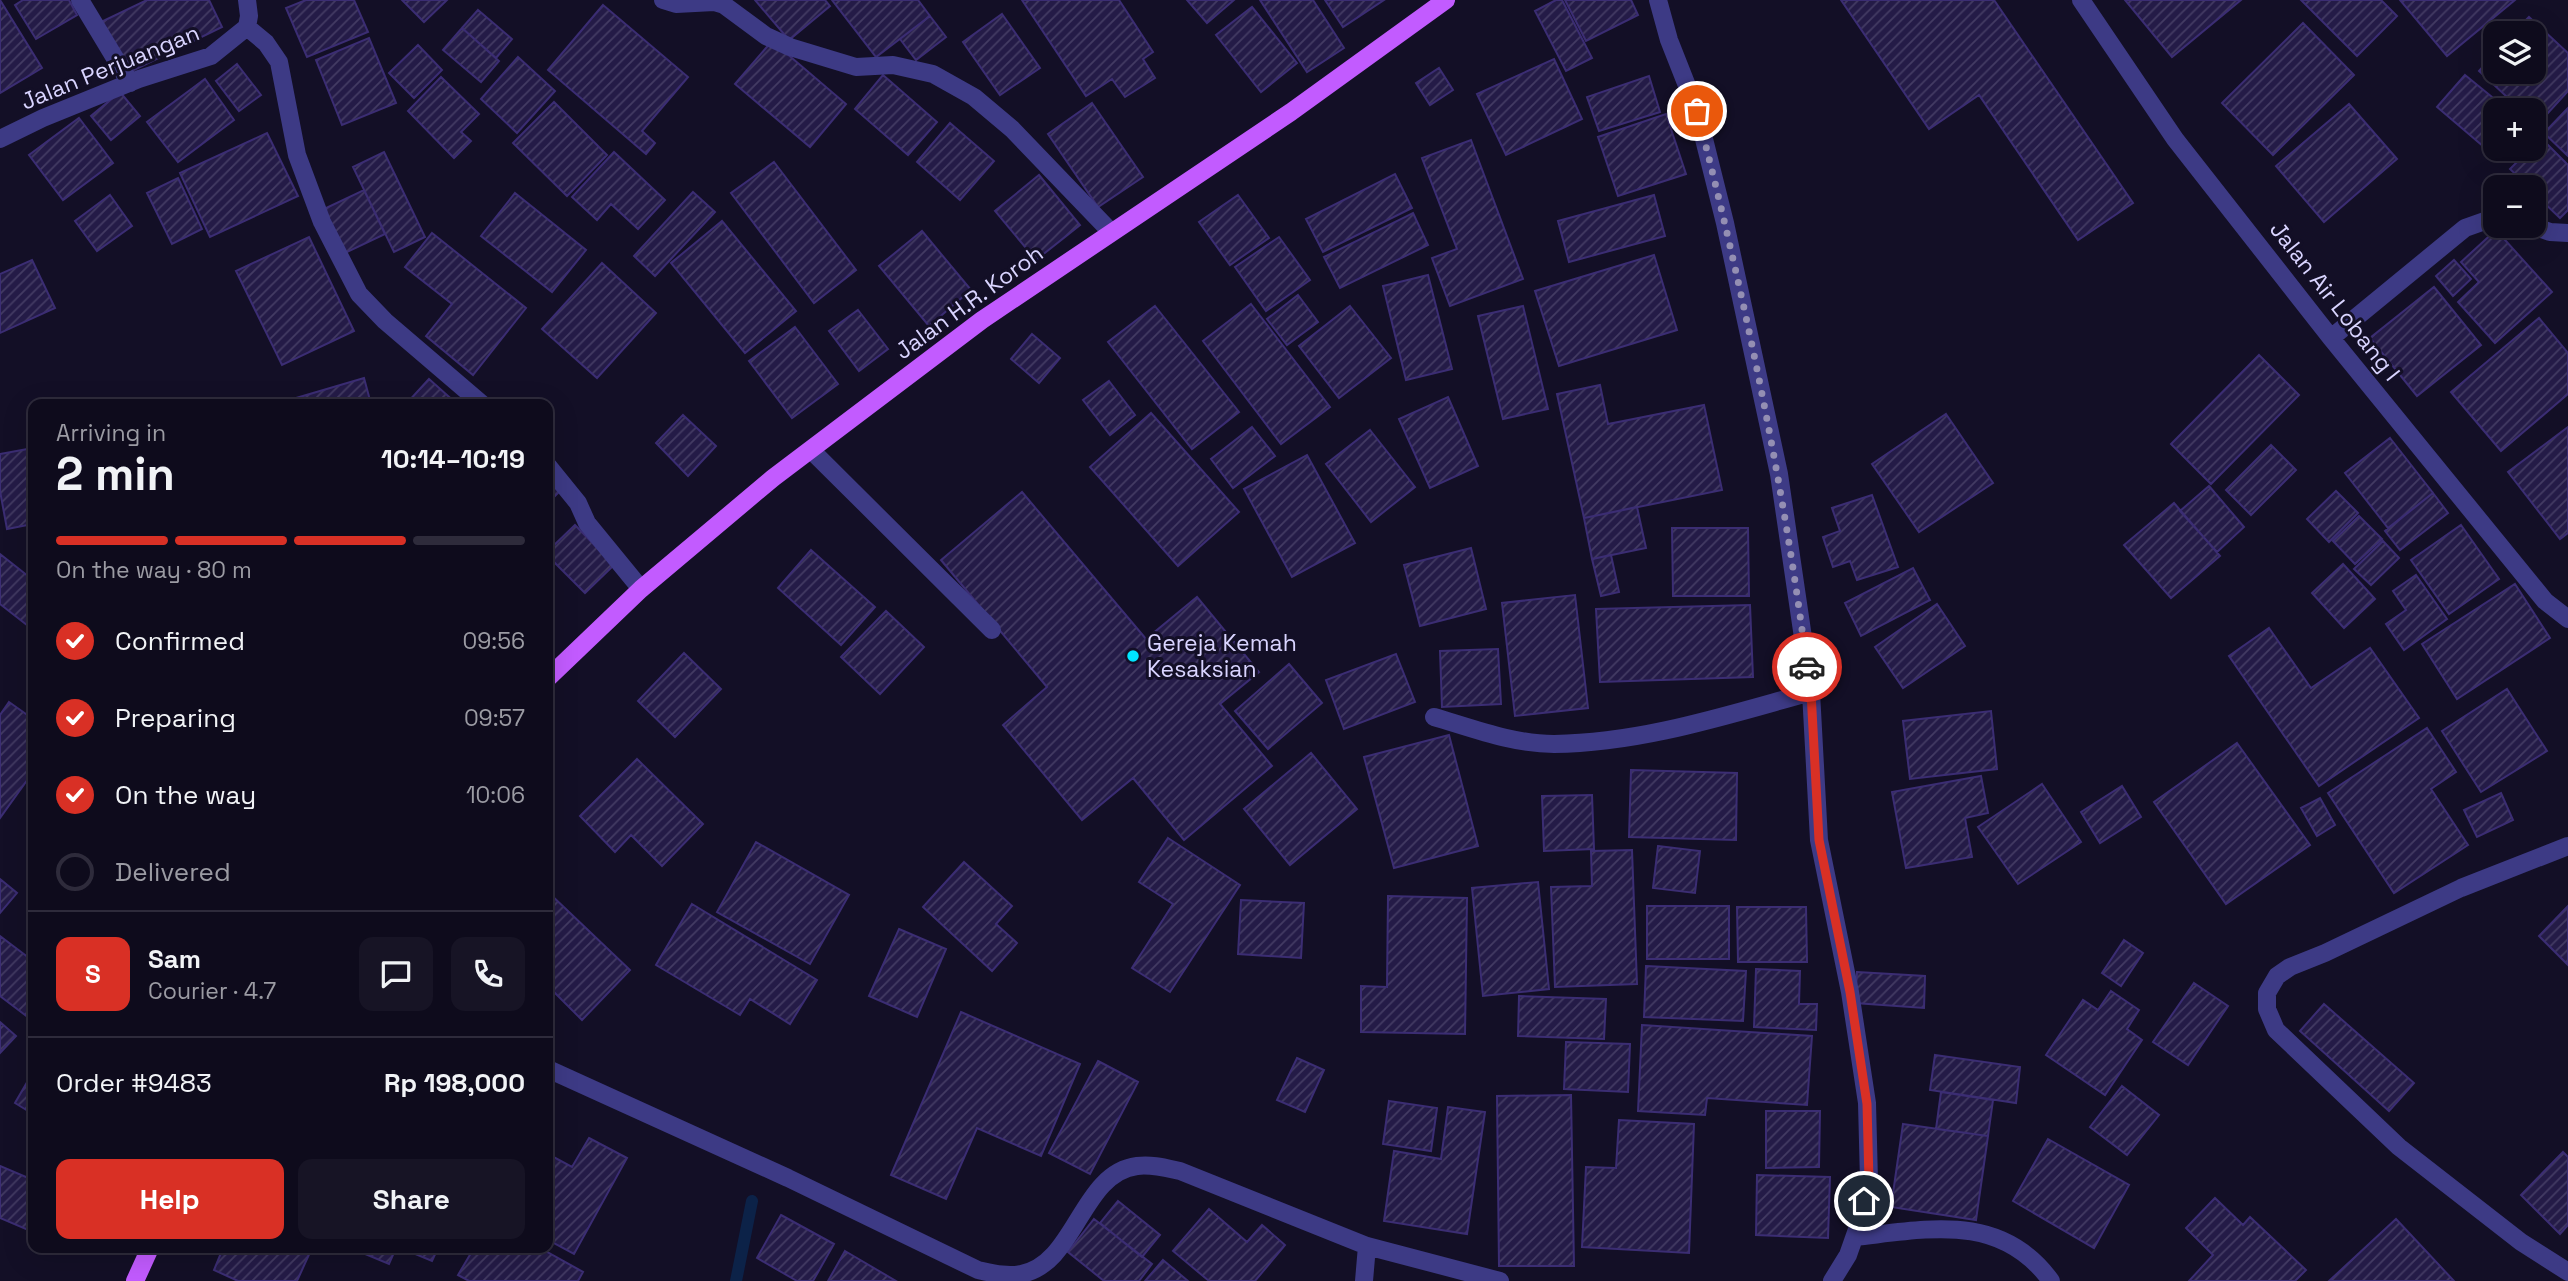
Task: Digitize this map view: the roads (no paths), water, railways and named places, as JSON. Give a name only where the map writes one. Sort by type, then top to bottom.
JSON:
[{"type":"main road","name":"Jalan H.R. Koroh","points":[[553,673],[641,589],[763,487],[982,320],[1291,112],[1446,0]]},
{"type":"main road","points":[[135,1281],[148,1253]]},
{"type":"street","points":[[80,0],[130,83]]},
{"type":"street","points":[[247,0],[247,27],[266,43],[279,62],[297,155],[322,222],[359,294],[385,321],[476,399]]},
{"type":"street","points":[[663,0],[676,5],[714,2],[724,5],[766,36],[790,47],[856,67],[893,65],[933,74],[974,97],[1012,129],[1111,232]]},
{"type":"street","points":[[1658,0],[1669,40],[1697,111],[1725,223],[1779,474],[1811,692],[1819,840],[1850,992],[1867,1104],[1869,1181],[1855,1237],[1848,1255],[1832,1281]]},
{"type":"street","name":"Jalan Air Lobang I","points":[[2081,0],[2175,139],[2331,338],[2545,601],[2568,619]]},
{"type":"street","name":"Jalan Perjuangan","points":[[0,139],[43,118],[130,83],[211,56],[247,27]]},
{"type":"street","points":[[2331,338],[2465,228],[2483,222]]},
{"type":"street","points":[[2546,231],[2568,233]]},
{"type":"street","points":[[811,450],[992,630]]},
{"type":"street","points":[[553,472],[578,503],[587,523],[641,589]]},
{"type":"street","points":[[1434,717],[1505,738],[1552,744],[1618,738],[1682,728],[1811,692]]},
{"type":"street","points":[[2568,846],[2461,888],[2290,967],[2277,976],[2267,993],[2267,1009],[2276,1030],[2399,1147],[2521,1242],[2568,1272]]},
{"type":"street","points":[[553,1071],[788,1178],[980,1276],[1023,1274],[1043,1265],[1058,1250],[1105,1184],[1119,1172],[1136,1166],[1154,1166],[1180,1171],[1367,1246],[1500,1281]]},
{"type":"street","points":[[1855,1237],[1946,1227],[1973,1230],[1995,1236],[2025,1253],[2051,1281]]},
{"type":"street","points":[[1364,1281],[1367,1246]]},
{"type":"waterway","points":[[736,1281],[752,1201]]},
{"type":"place","name":"Gereja Kemah Kesaksian","points":[[1133,656]]}]
